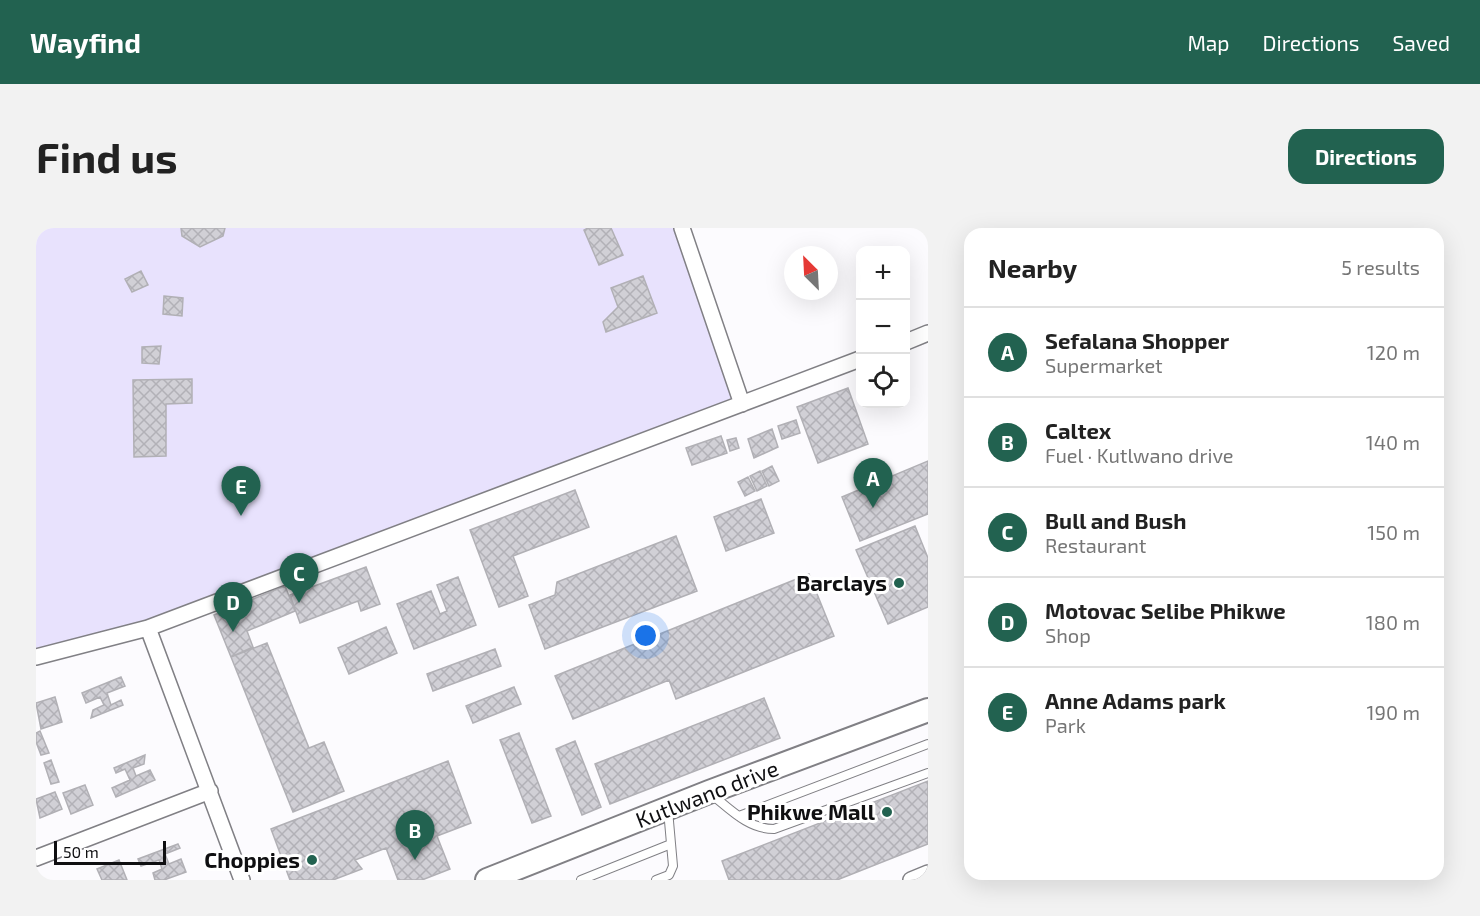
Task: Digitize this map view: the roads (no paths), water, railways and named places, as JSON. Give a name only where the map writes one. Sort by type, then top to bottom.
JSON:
[{"type":"street","points":[[682,228],[742,404]]},
{"type":"street","points":[[910,340],[928,333]]},
{"type":"street","points":[[36,657],[148,628],[856,361]]},
{"type":"street","points":[[148,628],[242,880]]},
{"type":"street","name":"Kutlwano drive","points":[[487,880],[709,792],[928,710]]},
{"type":"street","points":[[36,858],[210,791]]},
{"type":"street","points":[[911,880],[928,873]]},
{"type":"lane","points":[[739,816],[928,744]]},
{"type":"lane","points":[[709,792],[739,816],[764,829],[774,829],[928,773]]},
{"type":"lane","points":[[656,880],[669,875],[672,871],[668,808]]},
{"type":"lane","points":[[581,880],[671,844]]},
{"type":"place","name":"Sefalana Shopper","points":[[873,508]]},
{"type":"place","name":"Anne Adams park","points":[[241,516]]},
{"type":"place","name":"Barclays","points":[[899,583]]},
{"type":"place","name":"Bull and Bush","points":[[299,603]]},
{"type":"place","name":"Motovac Selibe Phikwe","points":[[233,632]]},
{"type":"place","name":"Phikwe Mall","points":[[887,812]]},
{"type":"place","name":"Choppies","points":[[312,860]]},
{"type":"place","name":"Caltex","points":[[415,860]]}]
